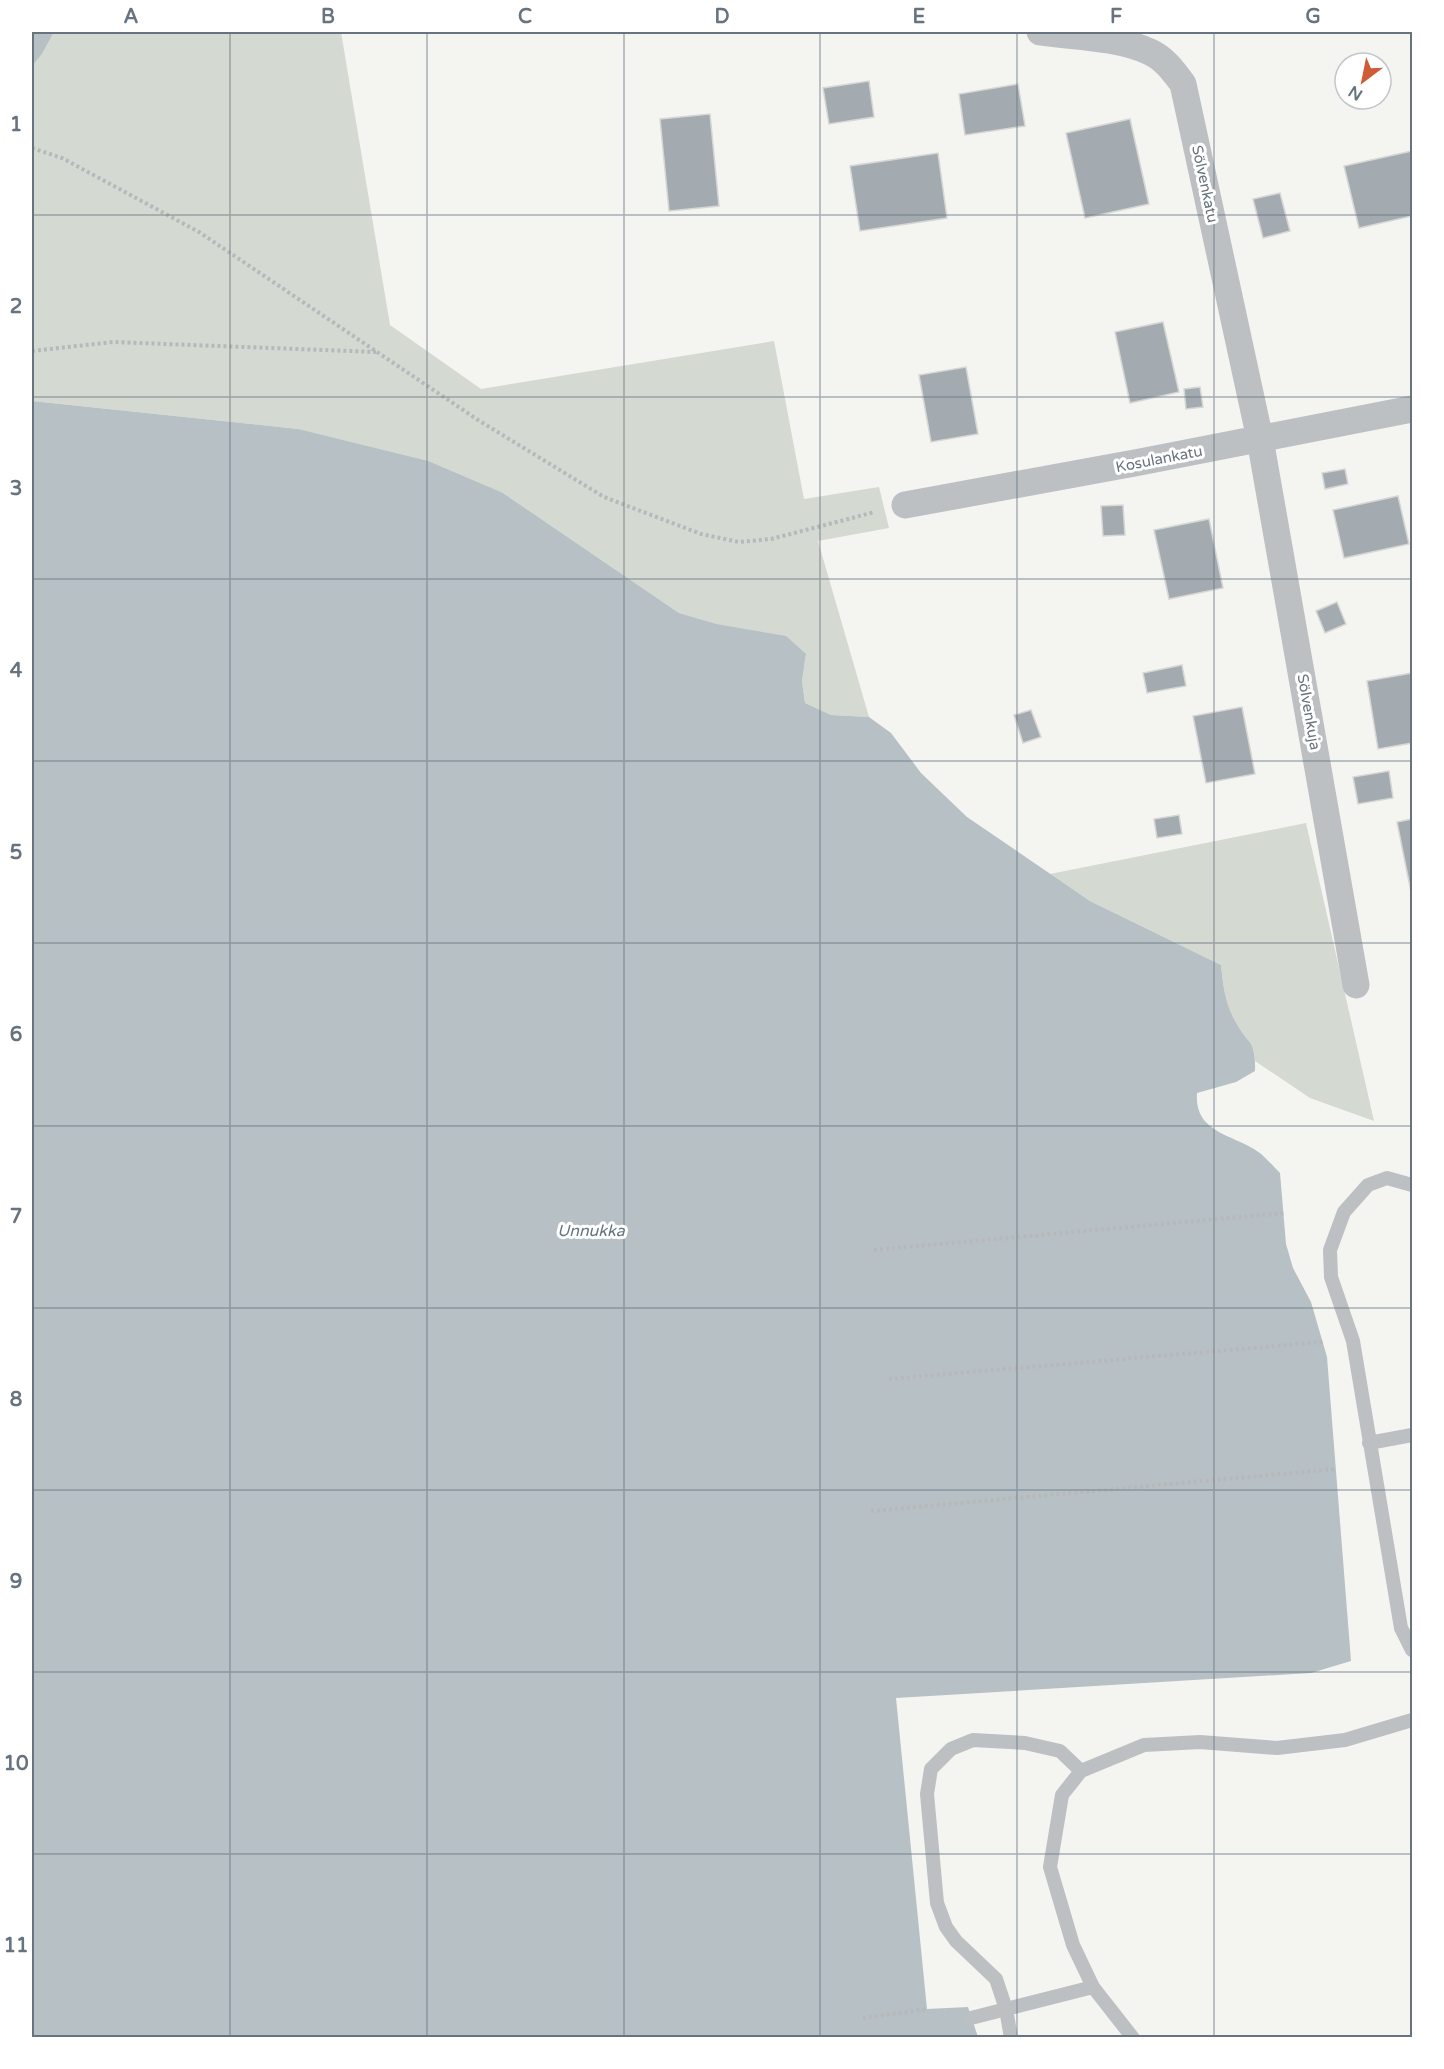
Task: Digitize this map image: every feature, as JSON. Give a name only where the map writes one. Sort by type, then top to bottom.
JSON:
[{"type":"street","name":"Sölvenkatu","points":[[1040,32],[1126,44],[1152,52],[1169,65],[1183,84],[1260,440]]},
{"type":"street","name":"Kosulankatu","points":[[905,505],[1260,440],[1413,409]]},
{"type":"street","name":"Sölvenkuja","points":[[1260,440],[1356,985]]},
{"type":"lane","points":[[1413,1185],[1387,1178],[1368,1185],[1344,1212],[1330,1250],[1331,1277],[1353,1341],[1401,1628],[1413,1650]]},
{"type":"lane","points":[[1369,1443],[1413,1436]]},
{"type":"lane","points":[[1133,2037],[1093,1987],[1073,1945],[1050,1867],[1062,1795],[1081,1770],[1144,1745],[1200,1742],[1277,1748],[1345,1740],[1413,1720]]},
{"type":"lane","points":[[1011,2037],[1006,2009],[996,1979],[956,1941],[946,1927],[937,1903],[927,1794],[931,1769],[951,1749],[973,1740],[1025,1743],[1060,1751],[1081,1770]]},
{"type":"lane","points":[[971,2018],[1093,1987]]},
{"type":"path","points":[[32,148],[62,158],[199,232],[478,420],[604,497],[701,534],[739,542],[771,539],[905,505]]},
{"type":"path","points":[[32,351],[113,342],[377,352]]},
{"type":"path","points":[[874,1250],[1285,1213]]},
{"type":"path","points":[[889,1378],[1323,1342]]},
{"type":"path","points":[[871,1510],[1336,1469]]},
{"type":"path","points":[[863,2018],[927,2009]]},
{"type":"shaded area","points":[[54,32],[341,32],[390,325],[481,389],[774,341],[804,499],[879,487],[889,528],[818,541],[869,717],[831,715],[805,703],[802,681],[806,654],[679,613],[503,493],[298,429],[32,401],[32,66],[42,54]]},
{"type":"shaded area","points":[[1306,823],[1374,1121],[1310,1098],[1255,1061],[1251,1045],[1228,1007],[1221,965],[1090,901],[1050,874]]},
{"type":"water","points":[[32,32],[54,32],[42,54],[32,66]]},
{"type":"water","name":"Unnukka","points":[[32,401],[298,429],[428,461],[503,493],[679,613],[716,624],[786,636],[806,654],[802,681],[805,703],[831,715],[869,717],[891,733],[921,773],[967,817],[1090,901],[1221,965],[1229,1007],[1235,1021],[1253,1047],[1255,1071],[1236,1082],[1197,1093],[1198,1107],[1202,1117],[1209,1125],[1260,1153],[1280,1173],[1286,1244],[1293,1268],[1311,1302],[1327,1357],[1351,1661],[1311,1673],[896,1698],[927,2009],[968,2007],[978,2037],[32,2038]]},
{"type":"building","points":[[869,81],[874,117],[829,124],[823,88]]},
{"type":"building","points":[[1018,84],[1025,126],[965,135],[959,94]]},
{"type":"building","points":[[710,114],[719,206],[669,211],[660,119]]},
{"type":"building","points":[[1130,119],[1149,204],[1085,218],[1066,133]]},
{"type":"building","points":[[1412,151],[1412,216],[1359,228],[1344,166]]},
{"type":"building","points":[[938,153],[947,218],[860,231],[850,166]]},
{"type":"building","points":[[1280,193],[1290,231],[1263,238],[1253,199]]},
{"type":"building","points":[[1163,322],[1179,392],[1130,403],[1115,332]]},
{"type":"building","points":[[966,367],[978,434],[931,442],[919,375]]},
{"type":"building","points":[[1200,387],[1203,407],[1186,409],[1184,389]]},
{"type":"building","points":[[1345,469],[1348,484],[1325,489],[1322,473]]},
{"type":"building","points":[[1398,496],[1409,544],[1344,558],[1333,510]]},
{"type":"building","points":[[1123,505],[1125,535],[1103,536],[1101,506]]},
{"type":"building","points":[[1209,519],[1223,588],[1169,599],[1154,530]]},
{"type":"building","points":[[1337,602],[1346,624],[1325,633],[1316,611]]},
{"type":"building","points":[[1182,665],[1186,686],[1147,693],[1143,673]]},
{"type":"building","points":[[1412,673],[1412,743],[1378,749],[1367,681]]},
{"type":"building","points":[[1242,707],[1255,774],[1206,783],[1193,716]]},
{"type":"building","points":[[1031,710],[1041,737],[1023,743],[1014,715]]},
{"type":"building","points":[[1389,771],[1393,798],[1358,804],[1353,777]]},
{"type":"building","points":[[1179,815],[1182,834],[1157,838],[1154,819]]},
{"type":"building","points":[[1412,819],[1412,897],[1397,822]]}]
